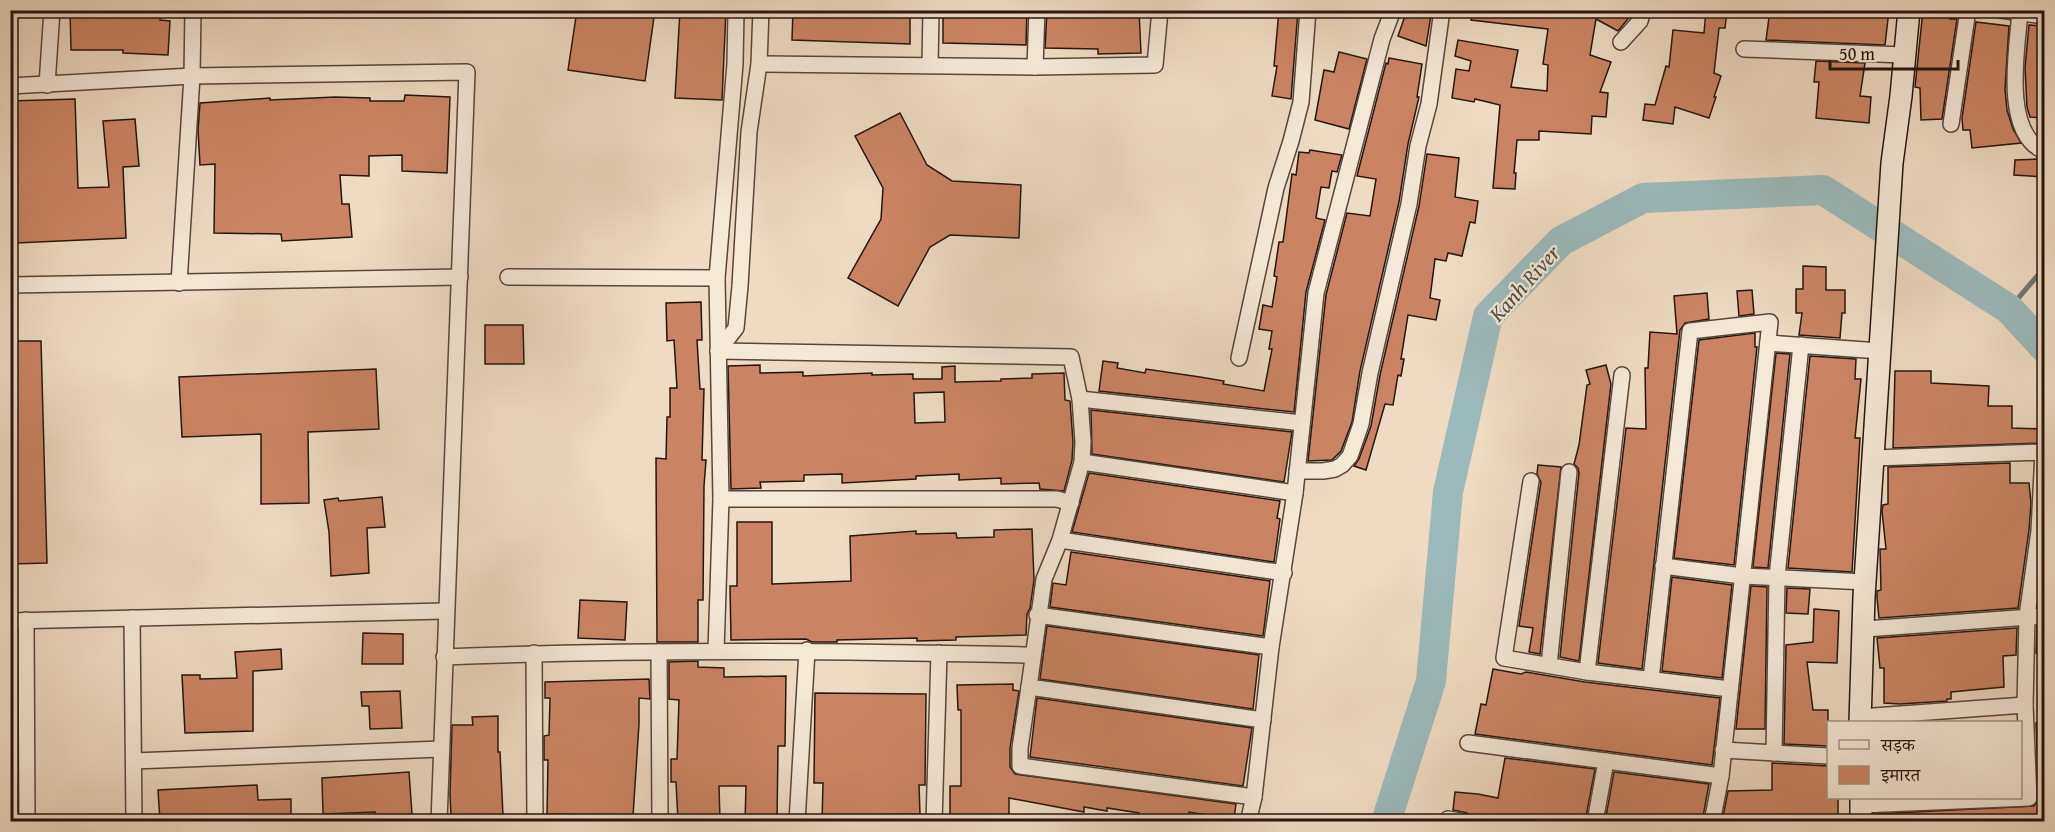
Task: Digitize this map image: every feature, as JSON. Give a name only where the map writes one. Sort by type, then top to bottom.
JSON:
[{"type":"street","points":[[47,85],[52,10]]},
{"type":"street","points":[[179,283],[192,76],[193,10]]},
{"type":"street","points":[[716,651],[721,499],[717,278],[735,64],[736,10]]},
{"type":"street","points":[[718,351],[736,328],[741,286],[749,132],[759,64],[761,10]]},
{"type":"street","points":[[930,65],[931,10]]},
{"type":"street","points":[[1035,67],[1037,10]]},
{"type":"street","points":[[759,64],[1035,67],[1155,65],[1160,10]]},
{"type":"street","points":[[1239,358],[1276,188],[1301,102],[1308,10]]},
{"type":"street","points":[[1248,822],[1254,797],[1271,647],[1298,471],[1316,293],[1382,39],[1393,10]]},
{"type":"street","points":[[1298,471],[1323,471],[1342,465],[1350,456],[1361,424],[1370,373],[1409,204],[1418,146],[1429,104],[1442,10]]},
{"type":"street","points":[[1622,42],[1640,21],[1643,10]]},
{"type":"street","points":[[1909,10],[1892,163],[1866,582],[1860,720],[2025,705]]},
{"type":"street","points":[[1951,124],[1968,10]]},
{"type":"street","points":[[2001,10],[2022,11],[2044,16]]},
{"type":"street","points":[[2022,11],[2014,92],[2023,130],[2032,145],[2044,151]]},
{"type":"street","points":[[1744,49],[1904,55]]},
{"type":"street","points":[[10,86],[192,76],[467,72],[438,822]]},
{"type":"street","points":[[10,285],[460,277]]},
{"type":"street","points":[[508,277],[717,278]]},
{"type":"street","points":[[1651,679],[1690,331],[1770,322],[1721,776],[1713,822]]},
{"type":"street","points":[[1768,343],[1880,351]]},
{"type":"street","points":[[1774,753],[1777,577],[1801,345]]},
{"type":"street","points":[[718,351],[1071,357],[1080,399],[1082,462],[1060,540],[1044,579],[1037,615],[1020,748],[1020,766],[1254,797]]},
{"type":"street","points":[[1587,672],[1622,375]]},
{"type":"street","points":[[1080,399],[1302,423]]},
{"type":"street","points":[[1874,458],[2043,452],[2039,531],[2027,616],[2025,705],[2029,798],[2022,798]]},
{"type":"street","points":[[1082,462],[1295,493]]},
{"type":"street","points":[[1549,665],[1569,471]]},
{"type":"street","points":[[1531,481],[1504,658],[1587,672],[1730,689]]},
{"type":"street","points":[[721,499],[1057,499],[1071,503]]},
{"type":"street","points":[[1060,540],[1284,573]]},
{"type":"street","points":[[1664,566],[1742,576],[1866,582]]},
{"type":"street","points":[[27,822],[18,621],[445,611]]},
{"type":"street","points":[[1037,615],[1271,647]]},
{"type":"street","points":[[1865,629],[2044,616]]},
{"type":"street","points":[[132,618],[134,822]]},
{"type":"street","points":[[444,657],[534,653],[807,650],[1032,655]]},
{"type":"street","points":[[797,822],[807,650]]},
{"type":"street","points":[[659,652],[660,822]]},
{"type":"street","points":[[534,653],[535,822]]},
{"type":"street","points":[[934,822],[939,653]]},
{"type":"street","points":[[1029,687],[1263,720]]},
{"type":"street","points":[[1468,743],[1721,776]]},
{"type":"street","points":[[134,761],[441,749]]},
{"type":"street","points":[[1723,750],[1827,756]]},
{"type":"street","points":[[1595,822],[1606,761]]},
{"type":"street","points":[[1861,808],[2012,799]]},
{"type":"street","points":[[1448,819],[1466,822]]},
{"type":"building","points":[[70,10],[161,10],[160,20],[170,21],[168,55],[123,53],[123,50],[71,50]]},
{"type":"building","points":[[577,10],[655,10],[645,81],[568,70]]},
{"type":"building","points":[[680,10],[726,10],[722,100],[675,98]]},
{"type":"building","points":[[793,10],[910,10],[910,44],[792,40]]},
{"type":"building","points":[[943,10],[1027,10],[1026,45],[943,43]]},
{"type":"building","points":[[1047,10],[1139,10],[1141,53],[1098,54],[1098,49],[1045,48]]},
{"type":"building","points":[[1279,10],[1298,10],[1291,99],[1272,96],[1277,66],[1274,66]]},
{"type":"building","points":[[1407,10],[1417,10],[1431,15],[1426,46],[1398,36]]},
{"type":"building","points":[[1471,10],[1623,10],[1631,15],[1618,31],[1596,19],[1590,55],[1611,62],[1600,92],[1608,93],[1606,117],[1592,116],[1591,134],[1539,131],[1539,140],[1517,140],[1515,189],[1493,188],[1500,105],[1475,99],[1474,102],[1452,98],[1456,69],[1469,71],[1471,61],[1455,56],[1458,40],[1518,50],[1511,87],[1547,91],[1548,65],[1543,64],[1548,29],[1471,20]]},
{"type":"building","points":[[1706,10],[1727,10],[1725,28],[1719,28],[1714,73],[1721,76],[1709,118],[1675,107],[1673,124],[1643,120],[1645,104],[1655,105],[1666,66],[1669,67],[1673,30],[1704,33]]},
{"type":"building","points":[[1770,10],[1889,10],[1885,45],[1766,40]]},
{"type":"building","points":[[1923,10],[1951,10],[1950,19],[1957,19],[1942,119],[1921,120],[1920,88],[1915,87]]},
{"type":"building","points":[[1976,22],[2009,26],[2005,89],[2007,110],[2013,129],[2021,143],[1972,148],[1970,130],[1963,130],[1962,118]]},
{"type":"building","points":[[2029,25],[2044,26],[2044,118],[2030,117],[2027,107],[2025,68]]},
{"type":"building","points":[[1339,52],[1367,59],[1349,129],[1315,120],[1324,70],[1334,72]]},
{"type":"building","points":[[1389,58],[1422,64],[1417,97],[1419,97],[1408,144],[1399,202],[1360,371],[1352,422],[1341,451],[1332,460],[1308,461],[1326,295],[1347,213],[1370,216],[1376,179],[1357,176]]},
{"type":"building","points":[[1816,61],[1865,63],[1860,96],[1871,97],[1869,123],[1816,118],[1819,82],[1814,82]]},
{"type":"building","points":[[405,95],[450,97],[447,173],[402,171],[402,155],[369,156],[369,176],[340,175],[342,204],[349,204],[352,237],[282,241],[281,234],[214,233],[215,164],[200,165],[198,130],[200,103],[270,98],[270,100],[335,97],[370,98],[370,101],[404,101]]},
{"type":"building","points":[[75,99],[78,188],[109,187],[103,121],[135,119],[139,166],[123,167],[126,238],[16,243],[10,101]]},
{"type":"building","points":[[900,113],[927,165],[952,181],[1021,185],[1019,238],[950,235],[930,247],[898,306],[848,278],[881,219],[883,188],[855,136]]},
{"type":"building","points":[[1310,150],[1342,155],[1337,172],[1332,171],[1329,188],[1321,187],[1316,218],[1325,220],[1306,292],[1294,412],[1099,391],[1103,361],[1118,363],[1117,368],[1145,373],[1146,369],[1200,377],[1224,381],[1223,384],[1264,391],[1272,349],[1269,349],[1272,331],[1259,329],[1263,305],[1272,307],[1279,242],[1283,242],[1292,174],[1296,175],[1299,152],[1309,153]]},
{"type":"building","points":[[1427,154],[1459,158],[1455,197],[1478,201],[1475,223],[1470,222],[1462,256],[1448,253],[1446,261],[1435,259],[1430,298],[1440,300],[1436,320],[1408,315],[1401,359],[1404,359],[1401,376],[1398,375],[1393,405],[1385,404],[1366,470],[1354,466],[1359,459],[1371,426],[1380,375],[1419,206]]},
{"type":"building","points":[[2015,160],[2044,161],[2044,177],[2014,175]]},
{"type":"building","points":[[1803,266],[1826,267],[1826,290],[1845,290],[1845,313],[1842,313],[1840,338],[1799,335],[1802,313],[1796,313],[1796,289],[1803,289]]},
{"type":"building","points":[[1752,290],[1754,314],[1739,316],[1737,291]]},
{"type":"building","points":[[1707,293],[1709,319],[1685,323],[1680,330],[1642,669],[1598,663],[1626,428],[1646,429],[1645,368],[1648,368],[1650,332],[1677,334],[1674,296]]},
{"type":"building","points":[[701,302],[702,340],[697,340],[700,389],[704,389],[702,460],[706,460],[703,600],[698,600],[698,642],[657,642],[656,458],[666,459],[670,388],[677,388],[674,340],[667,341],[666,303]]},
{"type":"building","points":[[485,325],[523,325],[524,364],[485,364]]},
{"type":"building","points":[[1755,333],[1755,347],[1757,347],[1734,565],[1674,558],[1699,340]]},
{"type":"building","points":[[10,341],[41,341],[47,563],[10,564]]},
{"type":"building","points":[[1776,353],[1790,354],[1768,568],[1753,567]]},
{"type":"building","points":[[1810,356],[1856,359],[1855,379],[1861,379],[1855,438],[1860,438],[1852,572],[1788,568]]},
{"type":"building","points":[[760,365],[760,373],[803,372],[803,376],[872,373],[872,375],[913,374],[913,379],[942,379],[942,367],[955,366],[955,382],[1001,381],[1001,379],[1032,378],[1032,374],[1064,373],[1065,400],[1070,401],[1073,442],[1072,460],[1064,491],[1040,489],[1039,483],[1001,484],[1001,478],[959,480],[959,474],[842,483],[842,474],[804,475],[804,481],[760,482],[761,488],[731,489],[728,366]],"holes":[[[944,392],[945,422],[915,423],[914,393]]]},
{"type":"building","points":[[1606,365],[1611,384],[1579,661],[1560,657],[1579,473],[1574,464],[1579,445],[1587,385],[1590,384],[1586,370]]},
{"type":"building","points":[[376,369],[379,429],[308,432],[309,503],[261,504],[261,434],[182,437],[179,377]]},
{"type":"building","points":[[1895,371],[1931,371],[1931,383],[1989,386],[1988,406],[2012,406],[2012,428],[2044,429],[2044,443],[1893,448]]},
{"type":"building","points":[[1091,410],[1292,432],[1284,482],[1092,454]]},
{"type":"building","points":[[2010,463],[2010,483],[2029,483],[2031,503],[2018,608],[1879,618],[1877,591],[1881,590],[1880,549],[1886,549],[1882,511],[1883,505],[1888,504],[1888,467]]},
{"type":"building","points":[[1538,465],[1561,467],[1540,654],[1529,652],[1533,628],[1519,626],[1541,482],[1537,474]]},
{"type":"building","points":[[1089,473],[1280,501],[1274,562],[1072,532]]},
{"type":"building","points":[[382,497],[385,527],[367,528],[369,573],[331,576],[329,532],[324,500]]},
{"type":"building","points":[[737,522],[772,522],[772,584],[851,581],[850,536],[916,531],[916,534],[956,533],[957,538],[994,537],[994,530],[1032,529],[1034,580],[1027,614],[1026,635],[956,637],[956,640],[917,641],[917,638],[837,640],[837,642],[812,642],[806,639],[731,640],[730,586],[737,586]]},
{"type":"building","points":[[1071,552],[1270,581],[1263,636],[1050,607],[1053,583],[1066,585]]},
{"type":"building","points":[[2044,566],[2044,606],[2038,607]]},
{"type":"building","points":[[1672,577],[1732,585],[1722,678],[1662,671]]},
{"type":"building","points":[[1751,586],[1767,587],[1765,729],[1736,729]]},
{"type":"building","points":[[1787,588],[1810,589],[1808,614],[1786,613]]},
{"type":"building","points":[[580,600],[627,602],[625,640],[578,638]]},
{"type":"building","points":[[1814,609],[1839,611],[1837,663],[1807,662],[1813,710],[1828,710],[1827,746],[1784,744],[1786,645],[1813,642]]},
{"type":"building","points":[[1047,626],[1259,655],[1253,709],[1040,679]]},
{"type":"building","points":[[2037,626],[2044,626],[2044,652],[2036,653]]},
{"type":"building","points":[[2017,628],[2016,655],[2003,656],[2004,687],[1951,692],[1951,699],[1947,701],[1884,703],[1884,668],[1880,668],[1877,638]]},
{"type":"building","points":[[363,633],[403,634],[403,664],[362,664]]},
{"type":"building","points":[[281,649],[282,669],[253,671],[253,731],[185,733],[182,675],[200,675],[200,679],[237,678],[235,652]]},
{"type":"building","points":[[698,661],[698,667],[724,668],[724,677],[786,676],[785,746],[778,746],[777,822],[745,822],[746,786],[719,786],[720,820],[678,821],[676,782],[671,782],[671,759],[677,759],[679,700],[669,699],[669,662]]},
{"type":"building","points":[[1493,669],[1720,698],[1712,765],[1475,734],[1481,704],[1486,705]]},
{"type":"building","points":[[649,679],[650,699],[639,698],[633,816],[547,814],[548,760],[544,760],[544,736],[549,735],[550,698],[545,698],[545,682]]},
{"type":"building","points":[[1013,684],[1013,690],[1019,691],[1010,748],[1010,767],[1015,774],[1236,804],[1234,819],[1189,812],[1188,819],[1171,816],[1170,820],[1153,817],[1153,819],[1139,817],[1139,813],[1107,808],[1107,811],[1084,807],[1084,812],[1009,798],[1009,822],[950,822],[950,786],[961,786],[961,710],[958,710],[957,685]]},
{"type":"building","points":[[400,691],[402,728],[370,729],[369,706],[362,706],[361,692]]},
{"type":"building","points":[[815,693],[926,694],[925,785],[919,785],[920,814],[860,815],[860,822],[822,822],[823,783],[814,783]]},
{"type":"building","points":[[1037,698],[1252,728],[1243,786],[1030,757]]},
{"type":"building","points":[[498,716],[503,816],[500,822],[455,822],[455,815],[451,816],[450,794],[452,725],[473,725],[472,717]]},
{"type":"building","points":[[2044,722],[2044,822],[1874,822],[1874,814],[2034,806],[2039,798],[2036,723]]},
{"type":"building","points":[[1505,758],[1595,769],[1585,822],[1489,822],[1474,819],[1467,813],[1453,810],[1455,792],[1498,798]]},
{"type":"building","points":[[1772,763],[1827,766],[1827,799],[1838,799],[1838,822],[1722,822],[1728,791],[1772,790]]},
{"type":"building","points":[[409,772],[412,814],[409,814],[409,822],[380,822],[380,816],[375,817],[375,812],[323,814],[322,778]]},
{"type":"building","points":[[1614,772],[1709,784],[1702,822],[1605,822]]},
{"type":"building","points":[[257,785],[258,800],[291,799],[291,817],[160,821],[158,790]]},
{"type":"waterway","name":"Kanh River","points":[[1386,822],[1431,681],[1448,492],[1488,316],[1561,241],[1643,198],[1823,190],[2009,309],[2044,347]]},
{"type":"waterway","points":[[2009,309],[2044,268]]}]
